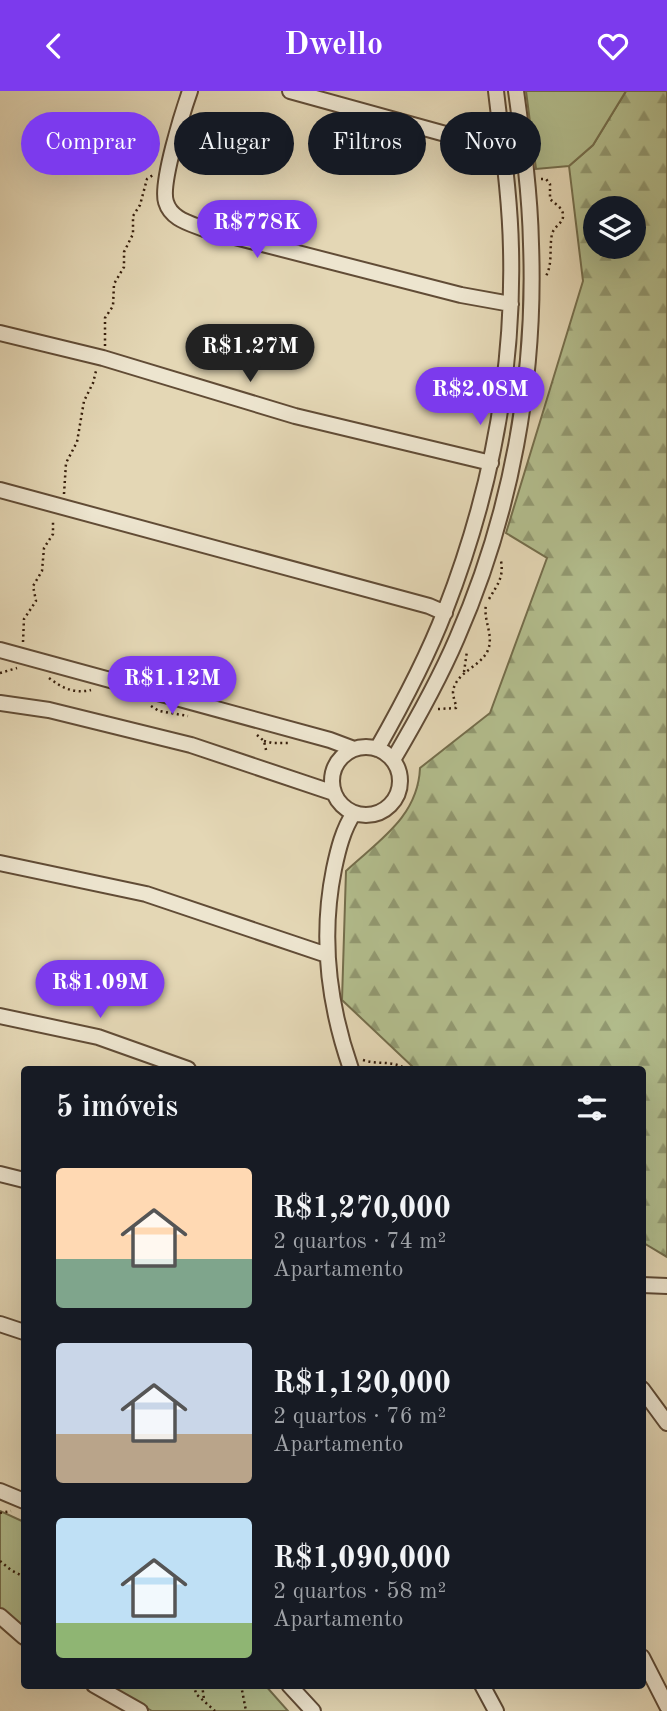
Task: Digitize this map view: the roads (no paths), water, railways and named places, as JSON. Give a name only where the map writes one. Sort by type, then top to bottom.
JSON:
[{"type":"street","points":[[190,91],[167,174],[164,195],[166,203],[181,221],[461,295],[511,304]]},
{"type":"street","points":[[290,91],[440,132]]},
{"type":"street","points":[[496,91],[498,112]]},
{"type":"street","points":[[393,760],[457,639],[503,506],[524,401],[532,246],[516,91]]},
{"type":"street","points":[[377,749],[445,613],[491,463],[504,384],[511,304],[511,247],[505,175]]},
{"type":"street","points":[[0,333],[103,359],[306,419],[491,463]]},
{"type":"street","points":[[0,490],[429,606],[445,613]]},
{"type":"street","points":[[0,650],[330,740],[354,749]]},
{"type":"street","points":[[0,703],[49,710],[191,745],[334,793]]},
{"type":"street","points":[[354,749],[377,749],[393,760],[400,781],[393,802],[386,810],[365,816],[345,809],[334,793],[334,768],[344,755],[354,749]]},
{"type":"street","points":[[350,1066],[332,1005],[326,923],[332,877],[340,845],[346,825],[354,813]]},
{"type":"street","points":[[0,863],[146,894],[327,954]]},
{"type":"street","points":[[0,1016],[98,1037],[180,1066]]},
{"type":"street","points":[[0,1174],[21,1179]]},
{"type":"street","points":[[646,1285],[667,1286]]},
{"type":"street","points":[[0,1324],[21,1331]]},
{"type":"street","points":[[646,1394],[667,1423]]},
{"type":"street","points":[[0,1491],[21,1500]]},
{"type":"street","points":[[0,1616],[21,1634]]},
{"type":"street","points":[[646,1665],[667,1706]]},
{"type":"street","points":[[101,1689],[140,1711]]},
{"type":"street","points":[[293,1689],[313,1711]]},
{"type":"street","points":[[484,1689],[496,1711]]}]
